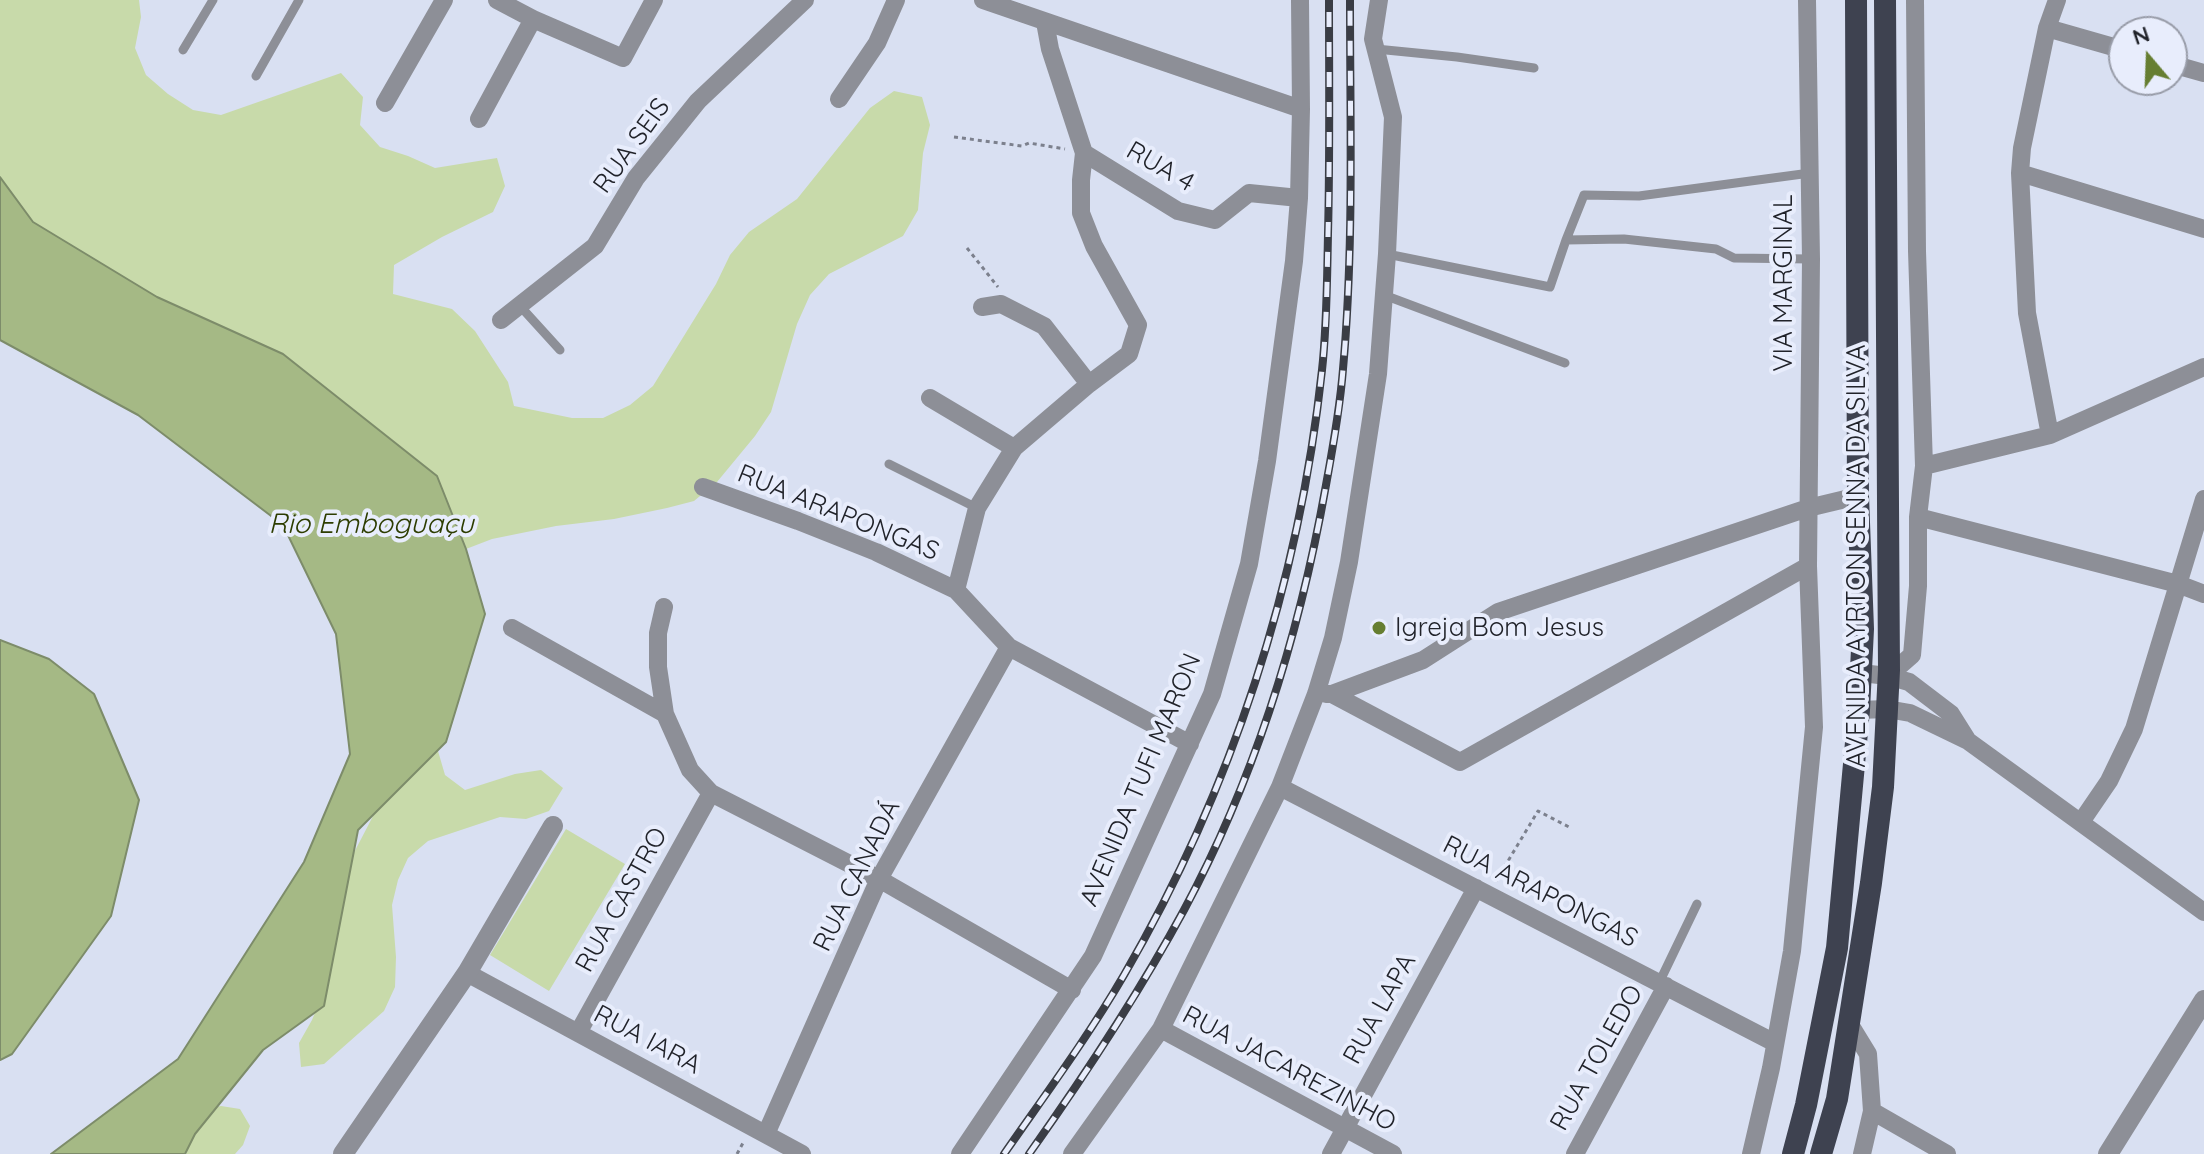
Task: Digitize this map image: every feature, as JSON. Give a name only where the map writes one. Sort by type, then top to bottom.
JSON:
[{"type":"highway","name":"AVENIDA AYRTON SENNA DA SILVA","points":[[1793,1154],[1806,1105],[1837,948],[1859,710],[1863,629],[1858,496],[1856,0]]},
{"type":"highway","name":"AVENIDA AYRTON SENNA DA SILVA","points":[[1821,1154],[1837,1099],[1871,883],[1880,815],[1887,709],[1885,0]]},
{"type":"street","points":[[385,103],[444,0]]},
{"type":"street","points":[[497,0],[623,58],[654,0]]},
{"type":"street","name":"RUA SEIS","points":[[501,320],[595,246],[636,178],[698,101],[805,0]]},
{"type":"street","points":[[839,99],[877,43],[896,0]]},
{"type":"street","points":[[983,0],[1301,109]]},
{"type":"street","name":"AVENIDA TUFI MARON","points":[[960,1154],[1093,956],[1212,694],[1249,564],[1267,461],[1294,261],[1299,198],[1300,0]]},
{"type":"street","points":[[1072,1154],[1161,1029],[1324,694],[1349,562],[1378,374],[1393,117],[1373,39],[1379,0]]},
{"type":"street","name":"VIA MARGINAL","points":[[1751,1154],[1792,951],[1814,727],[1808,566],[1811,259],[1807,0]]},
{"type":"street","points":[[1888,676],[1912,655],[1918,586],[1918,517],[1924,466],[1917,251],[1915,0]]},
{"type":"street","points":[[2050,435],[2027,313],[2020,173],[2022,148],[2047,28],[2057,0]]},
{"type":"street","points":[[479,119],[533,19]]},
{"type":"street","points":[[956,590],[977,508],[1014,448],[1129,354],[1138,325],[1094,246],[1081,213],[1084,153],[1050,49],[1045,22]]},
{"type":"street","points":[[2047,28],[2108,45]]},
{"type":"street","points":[[1885,43],[1916,42]]},
{"type":"street","name":"RUA 4","points":[[1084,153],[1178,211],[1215,220],[1249,193],[1299,198]]},
{"type":"street","points":[[2020,173],[2204,229]]},
{"type":"street","points":[[982,307],[1001,304],[1044,326],[1089,384]]},
{"type":"street","points":[[1924,466],[2050,435],[2204,367]]},
{"type":"street","points":[[930,398],[1014,448]]},
{"type":"street","name":"RUA ARAPONGAS","points":[[703,487],[876,552],[956,590],[1009,647],[1190,744]]},
{"type":"street","points":[[1324,694],[1423,660],[1498,612],[1808,508],[1858,496]]},
{"type":"street","points":[[2081,822],[2109,781],[2134,729],[2204,499]]},
{"type":"street","points":[[1918,517],[2178,584],[2204,594]]},
{"type":"street","points":[[1324,694],[1460,762],[1808,566]]},
{"type":"street","points":[[664,607],[658,633],[658,667],[665,714],[690,770],[711,793],[879,879],[1072,990]]},
{"type":"street","points":[[512,628],[665,714]]},
{"type":"street","name":"RUA CANADÁ","points":[[766,1134],[879,879],[1009,647]]},
{"type":"street","points":[[1861,673],[1909,682],[1951,714],[1968,741]]},
{"type":"street","points":[[1859,710],[1887,709],[1910,713],[1968,741],[2204,912]]},
{"type":"street","name":"RUA ARAPONGAS","points":[[1280,787],[1775,1043]]},
{"type":"street","name":"RUA CASTRO","points":[[578,1033],[711,793]]},
{"type":"street","points":[[343,1154],[467,973],[553,826]]},
{"type":"street","name":"RUA LAPA","points":[[1331,1154],[1482,891]]},
{"type":"street","name":"RUA IARA","points":[[467,973],[802,1154]]},
{"type":"street","name":"RUA TOLEDO","points":[[1575,1154],[1663,984]]},
{"type":"street","points":[[2113,1150],[2204,1000]]},
{"type":"street","points":[[1849,1023],[1868,1054],[1872,1111],[1862,1154]]},
{"type":"street","name":"RUA JACAREZINHO","points":[[1161,1029],[1393,1154]]},
{"type":"street","points":[[1872,1111],[1947,1154]]},
{"type":"lane","points":[[183,50],[213,0]]},
{"type":"lane","points":[[256,76],[299,0]]},
{"type":"lane","points":[[1376,49],[1534,68]]},
{"type":"lane","points":[[1387,254],[1550,287],[1584,195],[1639,196],[1810,173]]},
{"type":"lane","points":[[1566,240],[1624,239],[1716,249],[1734,258],[1811,259]]},
{"type":"lane","points":[[1384,295],[1565,363]]},
{"type":"lane","points":[[520,306],[560,350]]},
{"type":"lane","points":[[889,464],[977,508]]},
{"type":"lane","points":[[1663,984],[1697,904]]},
{"type":"path","points":[[954,137],[1022,146],[1029,143],[1084,153]]},
{"type":"path","points":[[967,248],[1004,296],[1001,304]]},
{"type":"path","points":[[1482,891],[1538,811],[1569,827]]},
{"type":"shaded area","points":[[0,0],[139,0],[141,17],[135,48],[146,75],[193,110],[221,115],[341,73],[363,97],[360,125],[380,147],[435,168],[497,158],[505,186],[493,212],[394,265],[393,294],[452,309],[475,331],[508,382],[514,406],[572,418],[603,418],[630,405],[653,386],[716,284],[730,255],[749,232],[797,199],[870,108],[894,91],[922,97],[930,125],[923,153],[918,210],[903,236],[829,274],[810,295],[797,324],[771,412],[717,482],[694,501],[614,519],[556,526],[492,539],[466,549],[437,476],[283,355],[157,297],[33,222],[0,177]]},
{"type":"shaded area","points":[[438,751],[445,775],[465,790],[515,774],[541,770],[563,788],[549,811],[526,819],[500,817],[428,841],[408,858],[392,905],[395,987],[384,1011],[324,1064],[301,1067],[299,1043],[321,998],[347,866],[409,752]]},
{"type":"shaded area","points":[[566,829],[625,864],[549,991],[490,955]]},
{"type":"shaded area","points":[[221,1106],[240,1109],[250,1126],[243,1145],[235,1154],[186,1154],[202,1110]]},
{"type":"water","name":"Rio Emboguaçu","points":[[0,177],[33,222],[157,297],[283,354],[437,476],[466,549],[485,614],[446,742],[358,830],[324,1006],[263,1050],[195,1134],[185,1154],[51,1154],[178,1059],[304,862],[350,754],[336,634],[283,525],[138,415],[0,340]]},
{"type":"water","points":[[0,640],[49,659],[94,694],[139,800],[111,916],[12,1054],[0,1060]]},
{"type":"railway","points":[[1004,1154],[1096,1021],[1163,904],[1228,758],[1278,606],[1297,529],[1324,353],[1329,205],[1329,0]]},
{"type":"railway","points":[[1029,1154],[1110,1034],[1184,910],[1232,809],[1272,703],[1288,649],[1315,540],[1342,384],[1350,231],[1350,0]]},
{"type":"place","name":"Igreja Bom Jesus","points":[[1379,628]]}]
